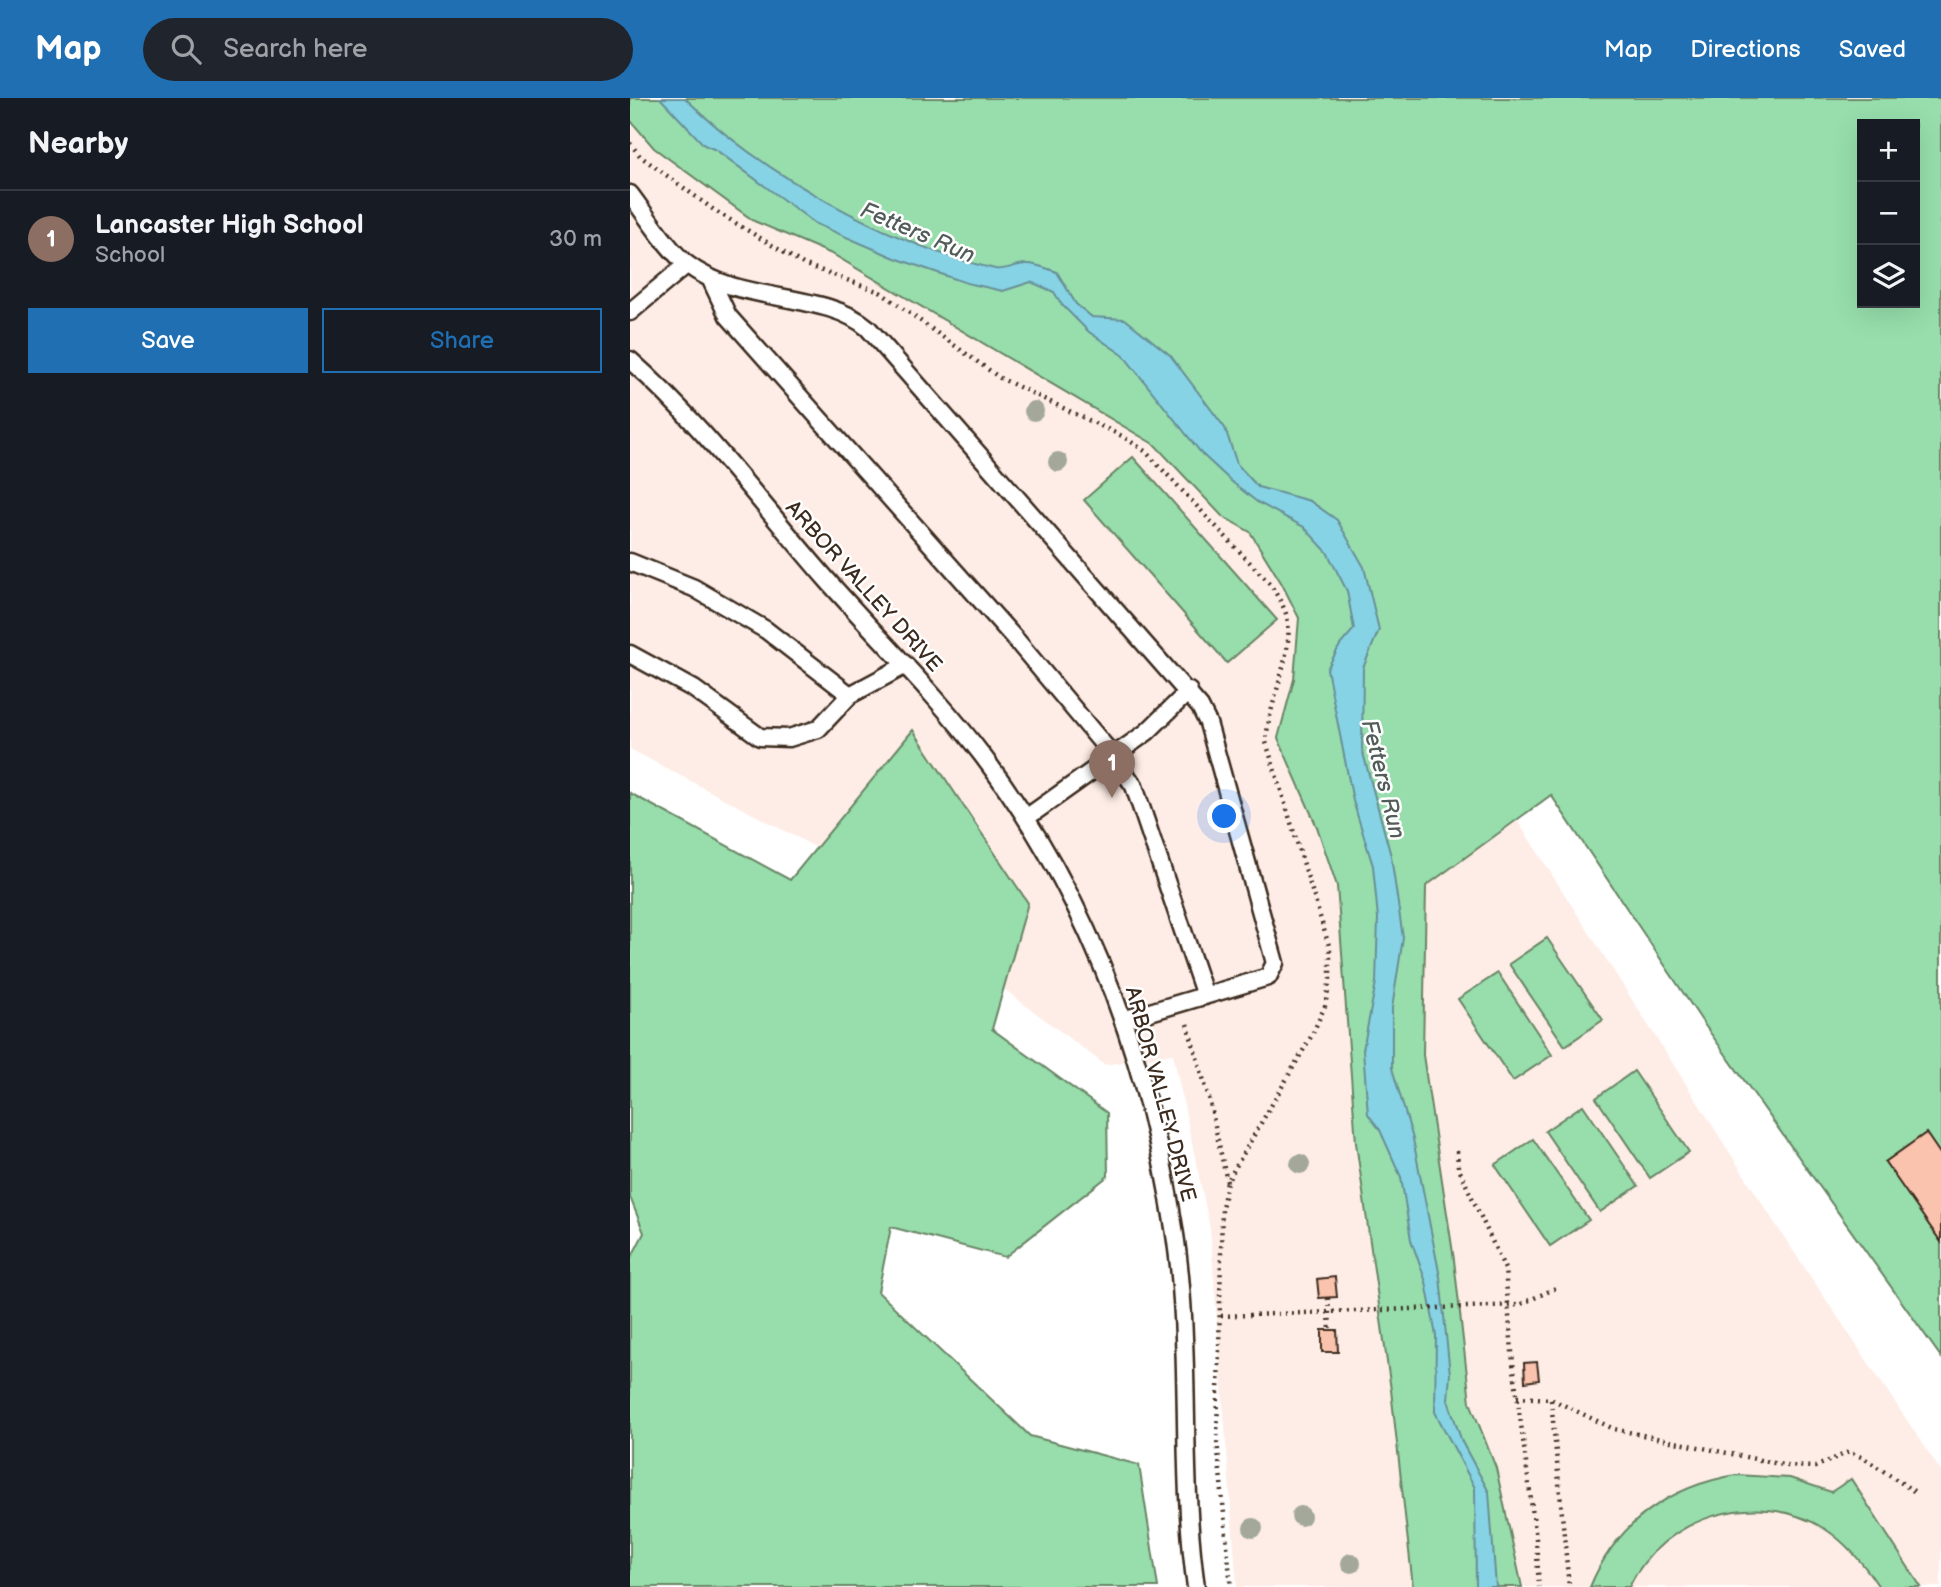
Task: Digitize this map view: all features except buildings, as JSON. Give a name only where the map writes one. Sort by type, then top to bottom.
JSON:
[{"type":"lane","points":[[630,194],[686,265],[735,289],[852,315],[868,328],[1189,691],[1208,723],[1275,963],[1268,977],[1123,1020]]},
{"type":"lane","points":[[630,312],[686,265]]},
{"type":"lane","points":[[710,278],[728,316],[1017,641],[1113,755],[1134,786],[1205,996]]},
{"type":"lane","name":"ARBOR VALLEY DRIVE","points":[[630,360],[722,455],[830,583],[906,665],[981,753],[1026,818],[1081,914],[1123,1020],[1159,1151],[1179,1263],[1185,1349],[1185,1483],[1196,1587]]},
{"type":"lane","points":[[630,562],[695,588],[766,630],[850,695]]},
{"type":"lane","points":[[630,654],[694,689],[760,737],[789,738],[818,729],[850,695],[906,665]]},
{"type":"lane","points":[[1026,818],[1147,732],[1189,691]]},
{"type":"path","points":[[1181,1003],[1209,1098],[1227,1182]]},
{"type":"path","points":[[1457,1151],[1458,1167],[1505,1269],[1517,1397],[1536,1539],[1539,1587]]},
{"type":"path","points":[[1221,1316],[1329,1314],[1509,1305],[1540,1298],[1558,1287]]},
{"type":"path","points":[[1328,1298],[1329,1330]]},
{"type":"path","points":[[1517,1397],[1551,1399],[1614,1429],[1788,1466],[1815,1466],[1849,1452],[1864,1458],[1918,1494]]},
{"type":"path","points":[[1551,1399],[1569,1587]]},
{"type":"shaded area","points":[[630,98],[1265,426],[1780,1231],[1941,1471],[1941,1587],[1237,1587],[1210,1228],[1173,1054],[1105,1065],[815,847],[630,749]]},
{"type":"green space","points":[[630,98],[1941,98],[1941,1357],[1704,1024],[1551,795],[1426,886],[1423,1055],[1454,1260],[1470,1402],[1496,1468],[1522,1587],[1413,1587],[1391,1390],[1356,1143],[1337,886],[1317,827],[1278,738],[1294,679],[1299,618],[1282,584],[1250,532],[1222,516],[1155,445],[834,255],[754,221],[654,148],[630,120]]},
{"type":"green space","points":[[1133,457],[1277,620],[1227,663],[1084,500]]},
{"type":"green space","points":[[913,730],[1028,903],[992,1029],[1107,1113],[1108,1176],[1005,1257],[891,1227],[878,1292],[1030,1436],[1139,1465],[1158,1587],[630,1587],[630,1260],[644,1233],[630,1197],[630,793],[790,880]]},
{"type":"green space","points":[[1547,938],[1603,1020],[1565,1046],[1509,964]]},
{"type":"green space","points":[[1498,973],[1552,1055],[1513,1081],[1458,999]]},
{"type":"green space","points":[[1634,1071],[1689,1152],[1650,1178],[1596,1098]]},
{"type":"green space","points":[[1583,1105],[1638,1186],[1600,1212],[1545,1131]]},
{"type":"green space","points":[[1533,1139],[1589,1220],[1550,1246],[1495,1165]]},
{"type":"green space","points":[[1736,1475],[1790,1478],[1831,1492],[1851,1479],[1921,1587],[1879,1587],[1855,1555],[1825,1529],[1798,1517],[1770,1510],[1742,1510],[1714,1516],[1688,1526],[1664,1542],[1644,1562],[1629,1587],[1590,1587],[1614,1544],[1648,1511],[1689,1488]]},
{"type":"water","points":[[660,98],[685,98],[750,153],[789,179],[829,203],[913,243],[995,269],[1030,264],[1057,272],[1076,304],[1092,317],[1125,319],[1170,355],[1225,428],[1237,464],[1258,487],[1310,501],[1337,520],[1364,567],[1379,630],[1363,668],[1362,749],[1391,856],[1403,938],[1392,1008],[1392,1068],[1413,1139],[1440,1277],[1450,1374],[1448,1400],[1462,1442],[1489,1492],[1496,1587],[1476,1587],[1475,1488],[1435,1412],[1436,1336],[1426,1282],[1411,1240],[1401,1177],[1380,1130],[1368,1114],[1363,1050],[1376,982],[1378,918],[1373,866],[1353,801],[1327,669],[1340,645],[1354,629],[1347,591],[1327,552],[1304,527],[1257,502],[1202,454],[1123,355],[1089,332],[1062,305],[1054,292],[1031,282],[1003,291],[967,283],[895,258],[816,224],[716,150],[704,145]]},
{"type":"place","name":"Lancaster High School","points":[[1112,798]]},
{"type":"water label","name":"Fetters Run","points":[[918,232]]},
{"type":"water label","name":"Fetters Run","points":[[1384,779]]}]
